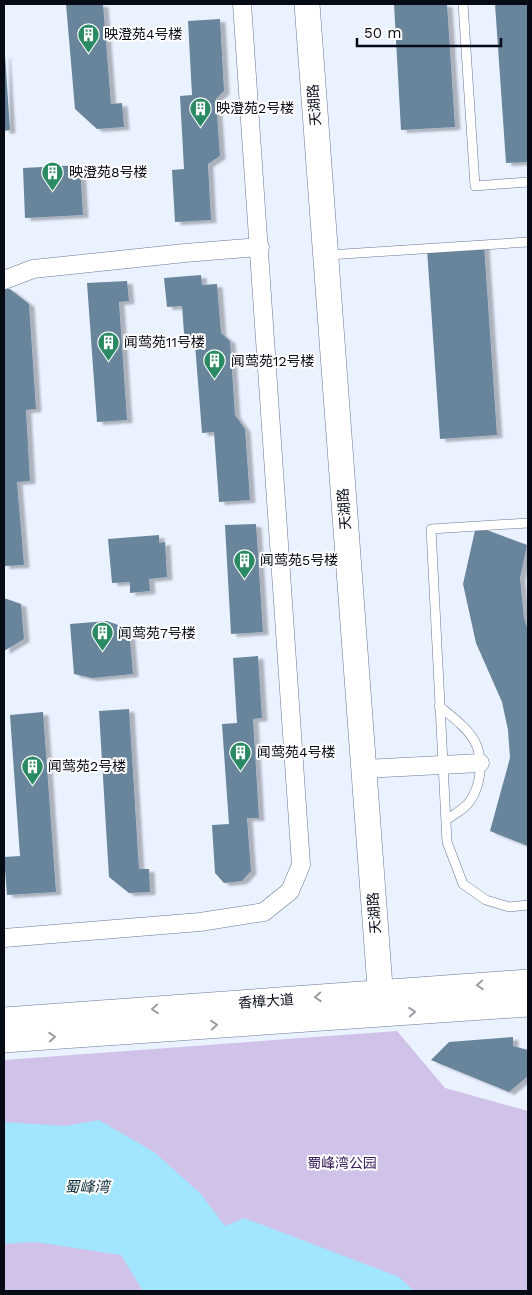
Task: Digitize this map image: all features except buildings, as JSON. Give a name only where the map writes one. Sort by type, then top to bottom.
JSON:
[{"type":"street","points":[[4,938],[200,922],[264,912],[290,891],[301,865],[242,4]]},
{"type":"street","name":"天湖路","points":[[307,4],[381,1003]]},
{"type":"street","points":[[4,280],[33,269],[260,247]]},
{"type":"street","points":[[364,769],[480,764]]},
{"type":"street","name":"香樟大道","points":[[4,1040],[381,1003],[528,982]]},
{"type":"street","name":"香樟大道","points":[[4,1020],[381,1003],[528,1004]]},
{"type":"lane","points":[[463,4],[475,186],[528,182]]},
{"type":"lane","points":[[326,255],[528,242]]},
{"type":"lane","points":[[528,523],[431,529],[447,842],[463,884],[486,900],[509,906],[528,905]]},
{"type":"lane","points":[[439,706],[461,725],[475,742],[480,764],[480,783],[470,803],[446,820]]},
{"type":"green space","name":"蜀峰湾公园","points":[[397,1031],[445,1088],[528,1111],[528,1291],[4,1291],[4,1060]]},
{"type":"water","name":"蜀峰湾","points":[[99,1120],[154,1152],[200,1193],[225,1226],[244,1218],[399,1277],[414,1291],[143,1291],[121,1255],[35,1242],[4,1244],[4,1122],[65,1126]]},
{"type":"place","name":"映澄苑4号楼","points":[[88,53]]},
{"type":"place","name":"映澄苑2号楼","points":[[200,127]]},
{"type":"place","name":"映澄苑8号楼","points":[[53,191]]},
{"type":"place","name":"闻莺苑11号楼","points":[[108,361]]},
{"type":"place","name":"闻莺苑12号楼","points":[[215,380]]},
{"type":"place","name":"闻莺苑5号楼","points":[[244,579]]},
{"type":"place","name":"闻莺苑7号楼","points":[[102,652]]},
{"type":"place","name":"闻莺苑4号楼","points":[[241,771]]},
{"type":"place","name":"闻莺苑2号楼","points":[[32,785]]}]
